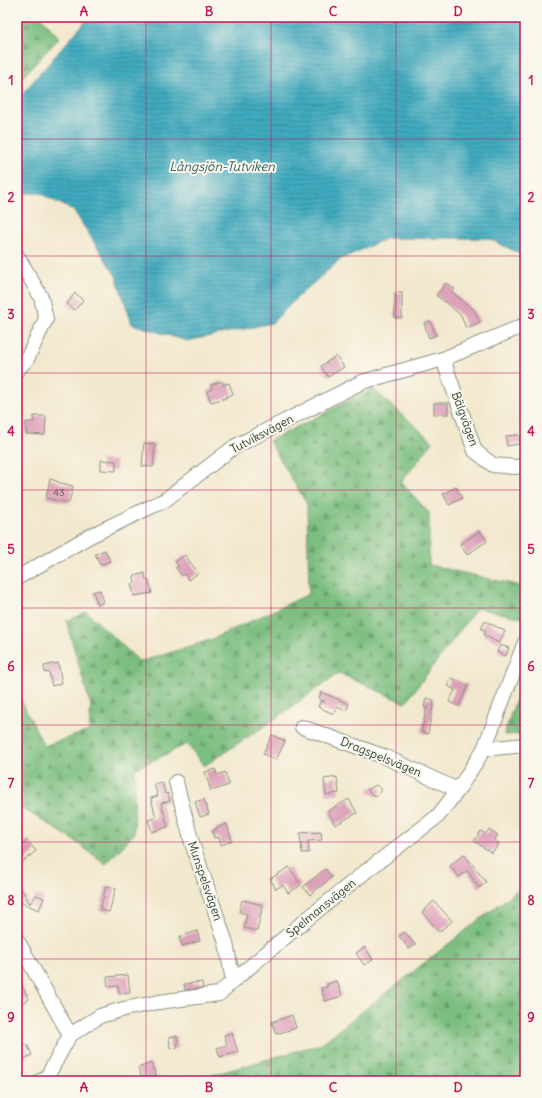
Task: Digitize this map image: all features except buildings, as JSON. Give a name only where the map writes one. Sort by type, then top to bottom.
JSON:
[{"type":"street","points":[[17,370],[27,359],[46,319],[41,297],[18,257]]},
{"type":"street","name":"Tutviksvägen","points":[[17,578],[90,536],[165,500],[234,447],[362,382],[443,359],[525,325]]},
{"type":"street","name":"Bälgvägen","points":[[443,359],[475,451],[493,465],[514,467],[525,466]]},
{"type":"street","name":"Spelmansvägen","points":[[40,1081],[47,1077],[70,1035],[100,1016],[124,1009],[159,1002],[219,994],[366,872],[438,816],[458,790],[484,749],[525,642]]},
{"type":"street","name":"Dragspelsvägen","points":[[302,727],[383,756],[458,790]]},
{"type":"street","points":[[484,749],[525,745]]},
{"type":"street","name":"Munspelsvägen","points":[[176,782],[192,843],[226,943],[233,981]]},
{"type":"street","points":[[17,940],[70,1035]]},
{"type":"green space","points":[[17,17],[41,17],[59,38],[17,83]]},
{"type":"green space","points":[[373,389],[433,442],[401,482],[429,513],[429,565],[525,587],[525,613],[523,618],[477,608],[405,703],[339,673],[272,721],[204,766],[187,744],[135,769],[134,834],[106,864],[72,839],[22,808],[17,811],[17,692],[44,746],[89,731],[91,706],[66,621],[87,612],[140,662],[210,640],[309,594],[307,504],[269,441]]},
{"type":"green space","points":[[525,674],[525,734],[504,735],[504,734]]},
{"type":"green space","points":[[525,884],[525,1081],[192,1081],[321,1044]]},
{"type":"water","name":"Långsjön-Tutviken","points":[[89,17],[525,17],[525,253],[521,254],[487,238],[387,238],[341,259],[302,293],[272,323],[187,341],[132,324],[116,276],[74,211],[40,193],[17,193],[17,100]]}]
